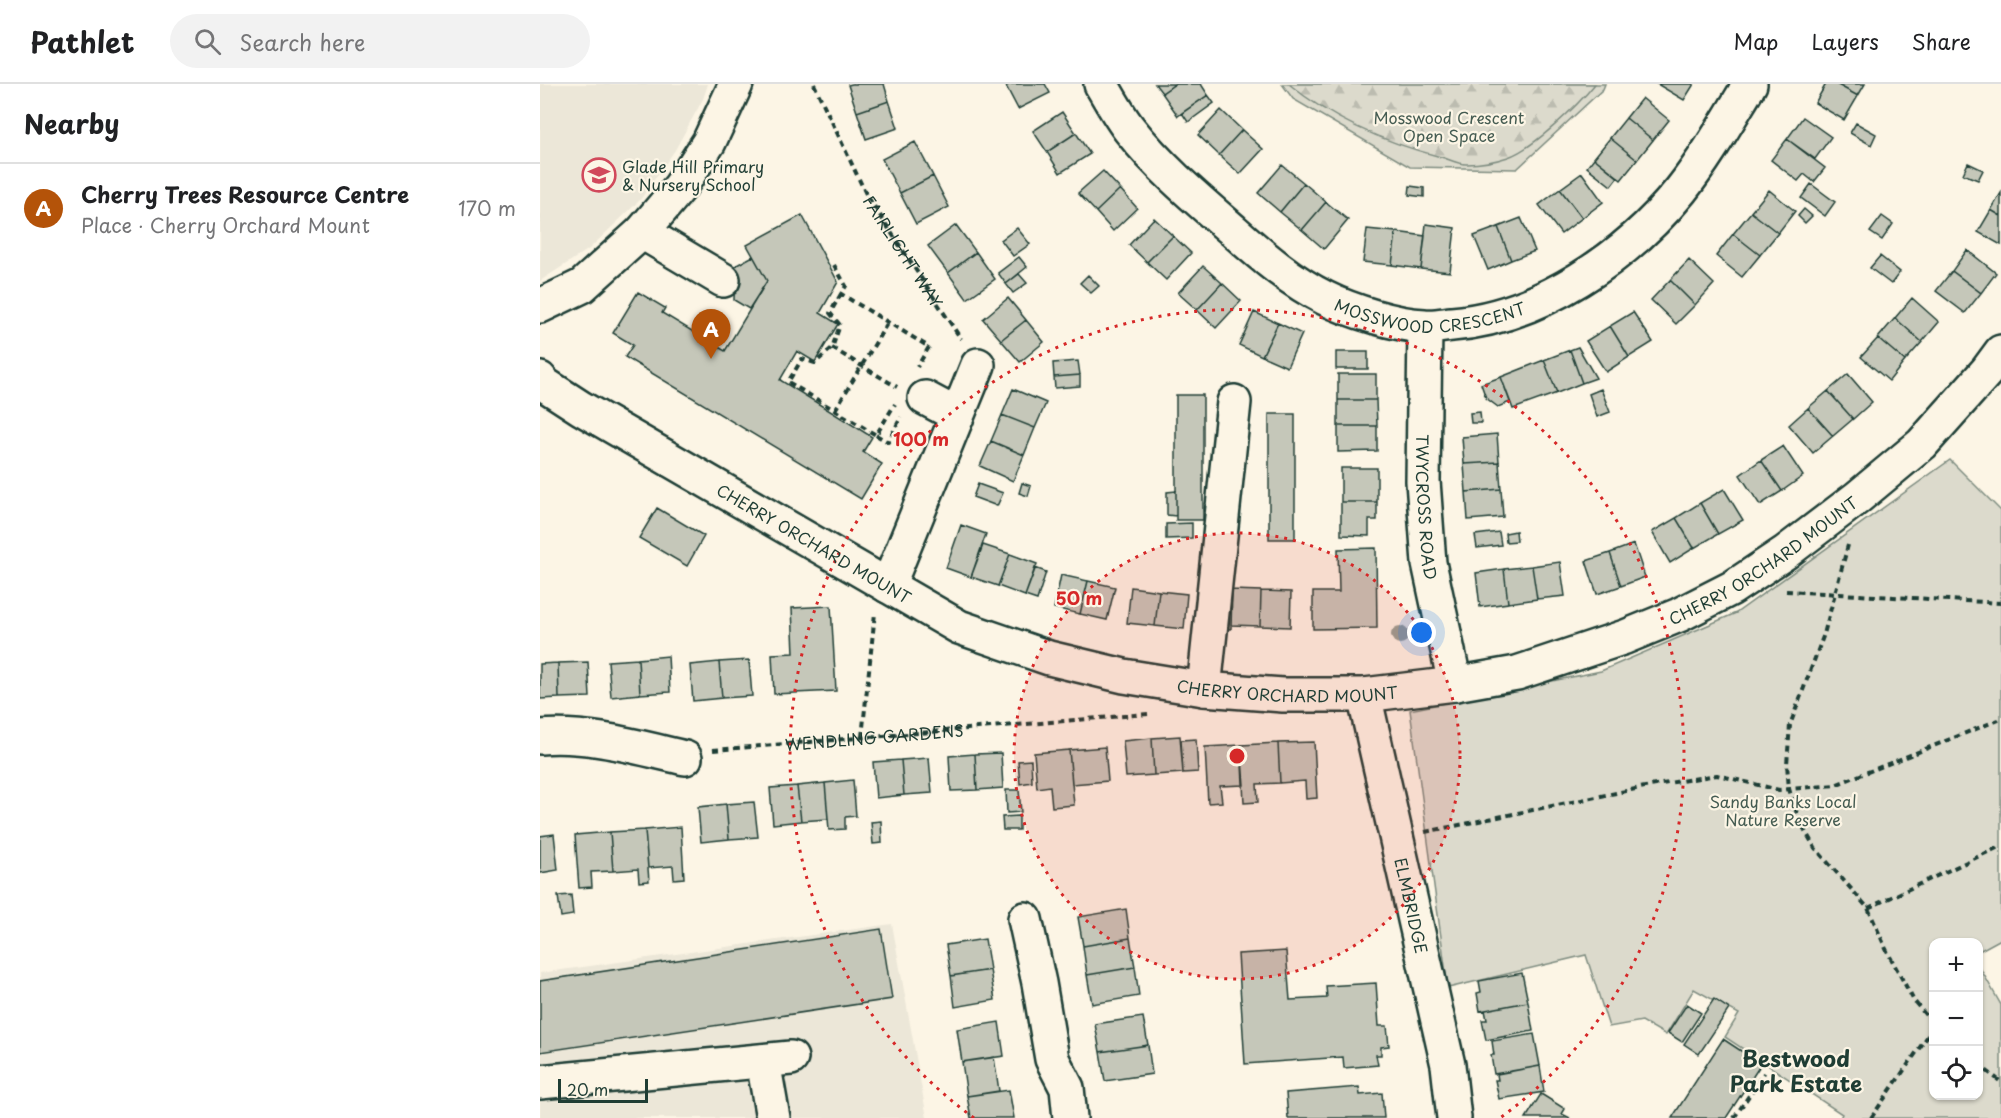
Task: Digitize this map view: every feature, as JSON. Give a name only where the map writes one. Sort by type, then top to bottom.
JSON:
[{"type":"street","points":[[540,306],[582,286],[642,232],[680,187],[709,142],[736,84]]},
{"type":"street","name":"MOSSWOOD CRESCENT","points":[[1101,84],[1130,129],[1172,177],[1279,270],[1325,299],[1381,319],[1425,327],[1464,323],[1506,314],[1549,297],[1592,271],[1651,222],[1680,191],[1709,152],[1750,84]]},
{"type":"street","points":[[642,232],[723,280]]},
{"type":"street","name":"TWYCROSS ROAD","points":[[1425,327],[1423,481],[1429,563],[1455,684]]},
{"type":"street","points":[[888,586],[978,365]]},
{"type":"street","name":"CHERRY ORCHARD MOUNT","points":[[540,379],[581,408],[959,627],[1049,658],[1124,676],[1204,688],[1283,694],[1364,695],[1455,684],[1517,673],[1614,641],[1679,615],[1732,588],[1786,552],[1857,498],[1922,444],[1996,368]]},
{"type":"street","points":[[910,390],[957,415]]},
{"type":"street","points":[[1204,688],[1234,402]]},
{"type":"street","name":"ELMBRIDGE","points":[[1364,695],[1448,1065],[1454,1118]]},
{"type":"street","points":[[540,737],[558,735],[610,741],[685,758]]},
{"type":"street","points":[[1025,919],[1052,1059],[1067,1088],[1070,1118]]},
{"type":"street","points":[[540,1082],[777,1060],[773,1118]]},
{"type":"path","name":"FAIRLIGHT WAY","points":[[814,84],[866,194],[978,365]]},
{"type":"path","points":[[834,265],[846,286],[841,294],[830,314],[840,325],[832,348],[815,363],[802,359],[788,382],[876,435],[910,390],[929,347],[841,294]]},
{"type":"path","points":[[835,410],[888,322]]},
{"type":"path","points":[[832,348],[861,366],[910,390]]},
{"type":"path","points":[[1857,498],[1846,555],[1824,634],[1790,725],[1787,764],[1789,789],[1799,820],[1815,848],[1869,908],[1886,949],[1914,1001],[1929,1020]]},
{"type":"path","points":[[862,737],[876,603],[888,586]]},
{"type":"path","points":[[1732,588],[2001,603]]},
{"type":"path","name":"WENDLING GARDENS","points":[[685,758],[705,750],[1152,713]]},
{"type":"path","points":[[1397,838],[1650,786],[1717,775],[1779,790],[1835,785],[2001,718]]},
{"type":"path","points":[[1869,908],[2001,846]]},
{"type":"path","points":[[1871,1118],[1929,1033]]},
{"type":"path","points":[[1983,1068],[2001,1082]]},
{"type":"path","points":[[1734,1118],[1764,1073]]},
{"type":"shaded area","name":"Glade Hill Primary & Nursery School","points":[[540,84],[708,84],[703,99],[675,150],[640,200],[589,249],[540,281]]},
{"type":"shaded area","points":[[892,924],[927,1118],[540,1118],[540,973]]},
{"type":"green space","name":"Mosswood Crescent Open Space","points":[[1282,84],[1605,84],[1603,89],[1517,169],[1410,167],[1293,99]]},
{"type":"green space","name":"Mosswood Crescent Open Space","points":[[1289,84],[1595,84],[1578,103],[1530,145],[1508,157],[1464,164],[1401,145],[1361,129],[1323,109]]},
{"type":"green space","name":"Sandy Banks Local Nature Reserve","points":[[1950,460],[2001,511],[2001,939],[1983,949],[1983,938],[1929,938],[1929,1100],[1983,1100],[1983,973],[2001,1005],[2001,1118],[1840,1118],[1842,1114],[1725,1037],[1739,1014],[1694,989],[1666,1035],[1642,1021],[1609,1027],[1586,955],[1448,988],[1410,710],[1601,671],[1736,613]]},
{"type":"building","points":[[884,84],[889,101],[857,112],[848,85]]},
{"type":"building","points":[[1045,84],[1050,93],[1018,109],[1006,86]]},
{"type":"building","points":[[1155,84],[1175,84],[1162,93]]},
{"type":"building","points":[[1175,84],[1201,84],[1208,95],[1178,116],[1162,93]]},
{"type":"building","points":[[1657,84],[1694,84],[1684,100]]},
{"type":"building","points":[[1826,84],[1836,84],[1858,96],[1844,120],[1815,103]]},
{"type":"building","points":[[1836,84],[1865,84],[1858,96]]},
{"type":"building","points":[[1208,95],[1214,103],[1188,122],[1182,113]]},
{"type":"building","points":[[1642,98],[1669,120],[1653,140],[1626,118]]},
{"type":"building","points":[[889,101],[898,128],[866,139],[857,112]]},
{"type":"building","points":[[1221,110],[1242,130],[1219,155],[1198,135]]},
{"type":"building","points":[[1062,112],[1076,133],[1047,152],[1033,131]]},
{"type":"building","points":[[1803,117],[1831,137],[1815,159],[1787,139]]},
{"type":"building","points":[[1626,118],[1653,140],[1637,160],[1610,138]]},
{"type":"building","points":[[1856,123],[1876,134],[1871,145],[1850,133]]},
{"type":"building","points":[[1242,130],[1263,149],[1240,174],[1219,155]]},
{"type":"building","points":[[1076,133],[1090,154],[1060,173],[1047,152]]},
{"type":"building","points":[[1610,138],[1637,160],[1621,180],[1594,158]]},
{"type":"building","points":[[1787,139],[1825,168],[1814,182],[1804,174],[1798,181],[1771,160]]},
{"type":"building","points":[[915,142],[933,176],[900,193],[882,159]]},
{"type":"building","points":[[1594,158],[1618,177],[1611,186],[1587,167]]},
{"type":"building","points":[[1968,163],[1983,170],[1978,180],[1963,174]]},
{"type":"building","points":[[1282,165],[1304,183],[1280,212],[1258,193]]},
{"type":"building","points":[[1103,171],[1120,189],[1096,212],[1078,193]]},
{"type":"building","points":[[1582,173],[1603,202],[1582,218],[1560,189]]},
{"type":"building","points":[[933,176],[949,207],[916,224],[900,193]]},
{"type":"building","points":[[1304,183],[1326,202],[1302,230],[1280,212]]},
{"type":"building","points":[[1811,184],[1835,202],[1825,216],[1801,198]]},
{"type":"building","points":[[1410,186],[1424,188],[1424,197],[1409,195]]},
{"type":"building","points":[[1120,189],[1137,208],[1113,231],[1096,212]]},
{"type":"building","points":[[1560,189],[1582,218],[1561,234],[1539,205]]},
{"type":"building","points":[[1769,190],[1795,211],[1778,233],[1751,212]]},
{"type":"building","points":[[2001,193],[2001,216],[1991,210]]},
{"type":"building","points":[[1326,202],[1348,220],[1324,249],[1302,230]]},
{"type":"building","points":[[1804,209],[1812,216],[1805,223],[1798,216]]},
{"type":"building","points":[[1991,210],[2001,216],[2001,245],[1978,232]]},
{"type":"building","points":[[1751,212],[1778,233],[1760,255],[1733,234]]},
{"type":"building","points":[[802,215],[838,282],[820,313],[838,324],[815,362],[797,351],[780,380],[872,437],[863,452],[882,464],[861,499],[625,357],[633,345],[613,333],[638,292],[665,308],[662,313],[725,351],[767,281],[747,245]]},
{"type":"building","points":[[1882,216],[1893,224],[1882,240],[1870,232]]},
{"type":"building","points":[[1154,218],[1173,236],[1147,262],[1129,245]]},
{"type":"building","points":[[1521,218],[1535,251],[1511,260],[1498,227]]},
{"type":"building","points":[[1426,224],[1455,228],[1450,272],[1421,269]]},
{"type":"building","points":[[956,225],[976,252],[948,273],[928,246]]},
{"type":"building","points":[[1498,227],[1511,260],[1488,270],[1474,236]]},
{"type":"building","points":[[1017,228],[1030,244],[1013,256],[1001,240]]},
{"type":"building","points":[[1367,229],[1396,232],[1392,265],[1363,262]]},
{"type":"building","points":[[1396,232],[1425,236],[1421,269],[1392,265]]},
{"type":"building","points":[[1733,234],[1760,255],[1742,277],[1716,256]]},
{"type":"building","points":[[1173,236],[1191,253],[1166,280],[1147,262]]},
{"type":"building","points":[[1967,250],[1996,273],[1981,293],[1952,271]]},
{"type":"building","points":[[976,252],[995,279],[967,299],[948,273]]},
{"type":"building","points":[[753,256],[767,281],[749,309],[734,300],[735,266]]},
{"type":"building","points":[[1880,256],[1900,272],[1891,284],[1870,268]]},
{"type":"building","points":[[1019,257],[1027,267],[1006,284],[998,273]]},
{"type":"building","points":[[1689,260],[1714,284],[1695,305],[1670,280]]},
{"type":"building","points":[[1203,266],[1222,283],[1197,310],[1178,293]]},
{"type":"building","points":[[1952,271],[1981,293],[1965,313],[1936,291]]},
{"type":"building","points":[[1019,274],[1027,283],[1013,293],[1006,284]]},
{"type":"building","points":[[1088,275],[1099,286],[1091,293],[1080,283]]},
{"type":"building","points":[[1670,280],[1695,305],[1676,324],[1651,300]]},
{"type":"building","points":[[1222,283],[1241,301],[1216,328],[1197,310]]},
{"type":"building","points":[[1008,298],[1026,320],[1001,340],[983,319]]},
{"type":"building","points":[[1912,298],[1939,322],[1922,342],[1895,318]]},
{"type":"building","points":[[1254,312],[1278,323],[1262,356],[1239,345]]},
{"type":"building","points":[[1633,312],[1653,342],[1629,357],[1610,326]]},
{"type":"building","points":[[1895,318],[1922,342],[1905,361],[1878,338]]},
{"type":"building","points":[[1026,320],[1044,342],[1020,362],[1001,340]]},
{"type":"building","points":[[1278,323],[1302,334],[1287,367],[1262,356]]},
{"type":"building","points":[[1610,326],[1629,357],[1606,372],[1586,341]]},
{"type":"building","points":[[1878,338],[1905,361],[1889,381],[1861,357]]},
{"type":"building","points":[[1578,347],[1596,378],[1582,383],[1570,350]]},
{"type":"building","points":[[1570,350],[1582,383],[1557,393],[1544,360]]},
{"type":"building","points":[[1336,352],[1368,352],[1368,369],[1336,369]]},
{"type":"building","points":[[1544,360],[1557,393],[1513,409],[1501,377]]},
{"type":"building","points":[[1078,361],[1080,375],[1054,377],[1053,363]]},
{"type":"building","points":[[1338,374],[1376,374],[1376,400],[1338,400]]},
{"type":"building","points":[[1848,374],[1872,402],[1853,419],[1828,391]]},
{"type":"building","points":[[1080,375],[1080,386],[1055,388],[1054,377]]},
{"type":"building","points":[[1501,377],[1510,402],[1498,407],[1486,398],[1481,384]]},
{"type":"building","points":[[1013,389],[1046,403],[1035,428],[1002,415]]},
{"type":"building","points":[[1601,389],[1610,412],[1597,417],[1589,394]]},
{"type":"building","points":[[1828,391],[1853,419],[1833,436],[1808,408]]},
{"type":"building","points":[[1176,395],[1203,395],[1203,520],[1176,520]]},
{"type":"building","points":[[1338,400],[1376,400],[1377,426],[1338,426]]},
{"type":"building","points":[[1808,408],[1833,436],[1813,453],[1789,425]]},
{"type":"building","points":[[1480,412],[1481,423],[1471,423],[1470,413]]},
{"type":"building","points":[[1269,414],[1295,414],[1295,539],[1269,539]]},
{"type":"building","points":[[1002,415],[1035,428],[1024,455],[991,441]]},
{"type":"building","points":[[1338,426],[1377,426],[1377,451],[1338,452]]},
{"type":"building","points":[[1497,434],[1499,462],[1464,464],[1462,437]]},
{"type":"building","points":[[991,441],[1024,455],[1013,481],[980,466]]},
{"type":"building","points":[[1783,446],[1803,476],[1782,491],[1761,460]]},
{"type":"building","points":[[1761,460],[1782,491],[1760,505],[1740,475]]},
{"type":"building","points":[[1499,462],[1501,489],[1466,492],[1464,464]]},
{"type":"building","points":[[1341,468],[1377,468],[1377,502],[1341,502]]},
{"type":"building","points":[[1022,483],[1031,486],[1028,496],[1019,493]]},
{"type":"building","points":[[978,484],[1003,493],[997,506],[973,497]]},
{"type":"building","points":[[1501,489],[1503,517],[1468,520],[1466,492]]},
{"type":"building","points":[[1724,489],[1743,520],[1718,534],[1700,503]]},
{"type":"building","points":[[1176,491],[1176,516],[1167,515],[1167,492]]},
{"type":"building","points":[[1341,502],[1377,502],[1377,520],[1369,520],[1369,536],[1341,535]]},
{"type":"building","points":[[1700,503],[1718,534],[1694,548],[1676,518]]},
{"type":"building","points":[[657,508],[704,536],[687,566],[639,538]]},
{"type":"building","points":[[1676,518],[1694,548],[1670,563],[1652,532]]},
{"type":"building","points":[[1192,523],[1192,538],[1166,539],[1166,524]]},
{"type":"building","points":[[961,525],[986,534],[971,577],[946,568]]},
{"type":"building","points":[[1516,531],[1517,541],[1506,542],[1505,533]]},
{"type":"building","points":[[1499,532],[1501,545],[1477,548],[1475,535]]},
{"type":"building","points":[[1634,544],[1645,577],[1621,586],[1610,553]]},
{"type":"building","points":[[983,545],[1010,554],[998,586],[971,577]]},
{"type":"building","points":[[1376,548],[1377,628],[1313,629],[1313,592],[1339,592],[1338,549]]},
{"type":"building","points":[[1610,553],[1621,586],[1597,594],[1586,561]]},
{"type":"building","points":[[1010,554],[1037,564],[1025,596],[998,586]]},
{"type":"building","points":[[1560,562],[1565,596],[1537,599],[1532,566]]},
{"type":"building","points":[[1532,566],[1537,599],[1508,603],[1504,569]]},
{"type":"building","points":[[1035,568],[1046,572],[1037,600],[1025,596]]},
{"type":"building","points":[[1504,569],[1508,603],[1480,607],[1476,573]]},
{"type":"building","points":[[1061,575],[1088,581],[1080,614],[1054,608]]},
{"type":"building","points":[[1088,581],[1115,587],[1107,620],[1080,614]]},
{"type":"building","points":[[1131,587],[1159,591],[1155,626],[1127,623]]},
{"type":"building","points":[[1220,590],[1232,590],[1231,629],[1218,628]]},
{"type":"building","points":[[1232,590],[1261,591],[1260,626],[1231,625]]},
{"type":"building","points":[[1159,591],[1187,594],[1184,629],[1155,626]]},
{"type":"building","points":[[1261,591],[1291,592],[1290,627],[1260,626]]},
{"type":"building","points":[[831,606],[836,691],[774,694],[772,654],[794,653],[792,608]]},
{"type":"building","points":[[668,656],[670,692],[640,694],[638,659]]},
{"type":"building","points":[[638,659],[640,694],[611,697],[608,661]]},
{"type":"building","points":[[749,660],[752,696],[722,698],[719,662]]},
{"type":"building","points":[[588,662],[590,697],[559,698],[558,663]]},
{"type":"building","points":[[719,662],[722,698],[693,701],[690,665]]},
{"type":"building","points":[[558,663],[559,698],[540,699],[540,664]]},
{"type":"building","points":[[1180,736],[1183,773],[1154,775],[1152,738]]},
{"type":"building","points":[[1152,738],[1154,775],[1126,777],[1123,741]]},
{"type":"building","points":[[1196,739],[1198,772],[1183,773],[1181,740]]},
{"type":"building","points":[[1314,742],[1317,798],[1306,799],[1305,781],[1280,783],[1278,743]]},
{"type":"building","points":[[1278,743],[1280,783],[1257,784],[1258,802],[1244,803],[1241,745]]},
{"type":"building","points":[[1241,745],[1244,785],[1220,786],[1222,802],[1208,803],[1205,747]]},
{"type":"building","points":[[1105,747],[1108,781],[1072,784],[1069,750]]},
{"type":"building","points":[[1069,750],[1074,805],[1052,807],[1050,786],[1037,788],[1034,753]]},
{"type":"building","points":[[1001,753],[1003,788],[977,790],[975,754]]},
{"type":"building","points":[[975,754],[977,790],[951,791],[949,756]]},
{"type":"building","points":[[929,758],[932,793],[904,795],[901,760]]},
{"type":"building","points":[[901,760],[904,795],[876,798],[873,762]]},
{"type":"building","points":[[1031,760],[1032,782],[1020,784],[1018,761]]},
{"type":"building","points":[[853,780],[856,816],[845,817],[845,829],[829,830],[825,783]]},
{"type":"building","points":[[825,783],[828,819],[801,821],[797,786]]},
{"type":"building","points":[[797,786],[801,821],[773,824],[770,788]]},
{"type":"building","points":[[1006,790],[1019,790],[1021,812],[1007,813]]},
{"type":"building","points":[[754,802],[758,837],[729,839],[726,804]]},
{"type":"building","points":[[726,804],[729,839],[701,842],[698,807]]},
{"type":"building","points":[[1019,816],[1019,830],[1003,830],[1002,817]]},
{"type":"building","points":[[881,821],[882,843],[873,844],[871,822]]},
{"type":"building","points":[[681,827],[684,878],[674,879],[673,866],[648,868],[645,830]]},
{"type":"building","points":[[645,830],[649,881],[639,882],[638,869],[613,871],[610,832]]},
{"type":"building","points":[[610,832],[613,871],[591,872],[592,887],[579,888],[575,835]]},
{"type":"building","points":[[554,834],[558,870],[540,873],[540,836]]},
{"type":"building","points":[[571,895],[573,915],[561,917],[558,896]]},
{"type":"building","points":[[1126,909],[1130,938],[1083,946],[1078,917]]},
{"type":"building","points":[[881,929],[892,999],[540,1052],[540,981]]},
{"type":"building","points":[[1130,938],[1135,967],[1087,975],[1083,946]]},
{"type":"building","points":[[985,939],[990,970],[951,976],[946,945]]},
{"type":"building","points":[[1286,951],[1290,1000],[1327,998],[1326,986],[1376,983],[1379,1026],[1387,1026],[1389,1046],[1381,1047],[1381,1055],[1376,1055],[1378,1065],[1344,1068],[1343,1057],[1245,1064],[1238,954]]},
{"type":"building","points":[[1135,967],[1139,996],[1092,1004],[1087,975]]},
{"type":"building","points":[[990,970],[995,1000],[955,1007],[951,976]]},
{"type":"building","points":[[1522,973],[1528,1002],[1480,1011],[1477,993],[1481,992],[1479,981]]},
{"type":"building","points":[[1714,999],[1729,1009],[1699,1054],[1684,1044]]},
{"type":"building","points":[[1528,1002],[1533,1031],[1486,1040],[1482,1020],[1487,1020],[1485,1010]]},
{"type":"building","points":[[1687,1004],[1701,1013],[1682,1042],[1668,1033]]},
{"type":"building","points":[[1143,1017],[1148,1045],[1100,1052],[1095,1024]]},
{"type":"building","points":[[999,1022],[1004,1056],[962,1062],[957,1029]]},
{"type":"building","points":[[1534,1034],[1540,1066],[1494,1074],[1491,1055],[1494,1055],[1492,1041]]},
{"type":"building","points":[[1723,1039],[1761,1064],[1726,1118],[1672,1118]]},
{"type":"building","points":[[1148,1045],[1152,1074],[1105,1081],[1100,1052]]},
{"type":"building","points":[[994,1057],[999,1091],[967,1096],[962,1062]]},
{"type":"building","points":[[1540,1066],[1544,1092],[1499,1099],[1495,1080],[1498,1080],[1497,1074]]},
{"type":"building","points":[[1359,1087],[1360,1095],[1382,1093],[1384,1118],[1288,1118],[1286,1093]]},
{"type":"building","points":[[1009,1090],[1014,1118],[971,1118],[967,1096]]},
{"type":"building","points":[[1541,1094],[1565,1109],[1562,1114],[1570,1118],[1526,1118]]},
{"type":"place","name":"Glade Hill Primary & Nursery School","points":[[599,175]]},
{"type":"place","name":"Cherry Trees Resource Centre","points":[[711,359]]},
{"type":"district","name":"Bestwood Park Estate","points":[[1796,1070]]}]
